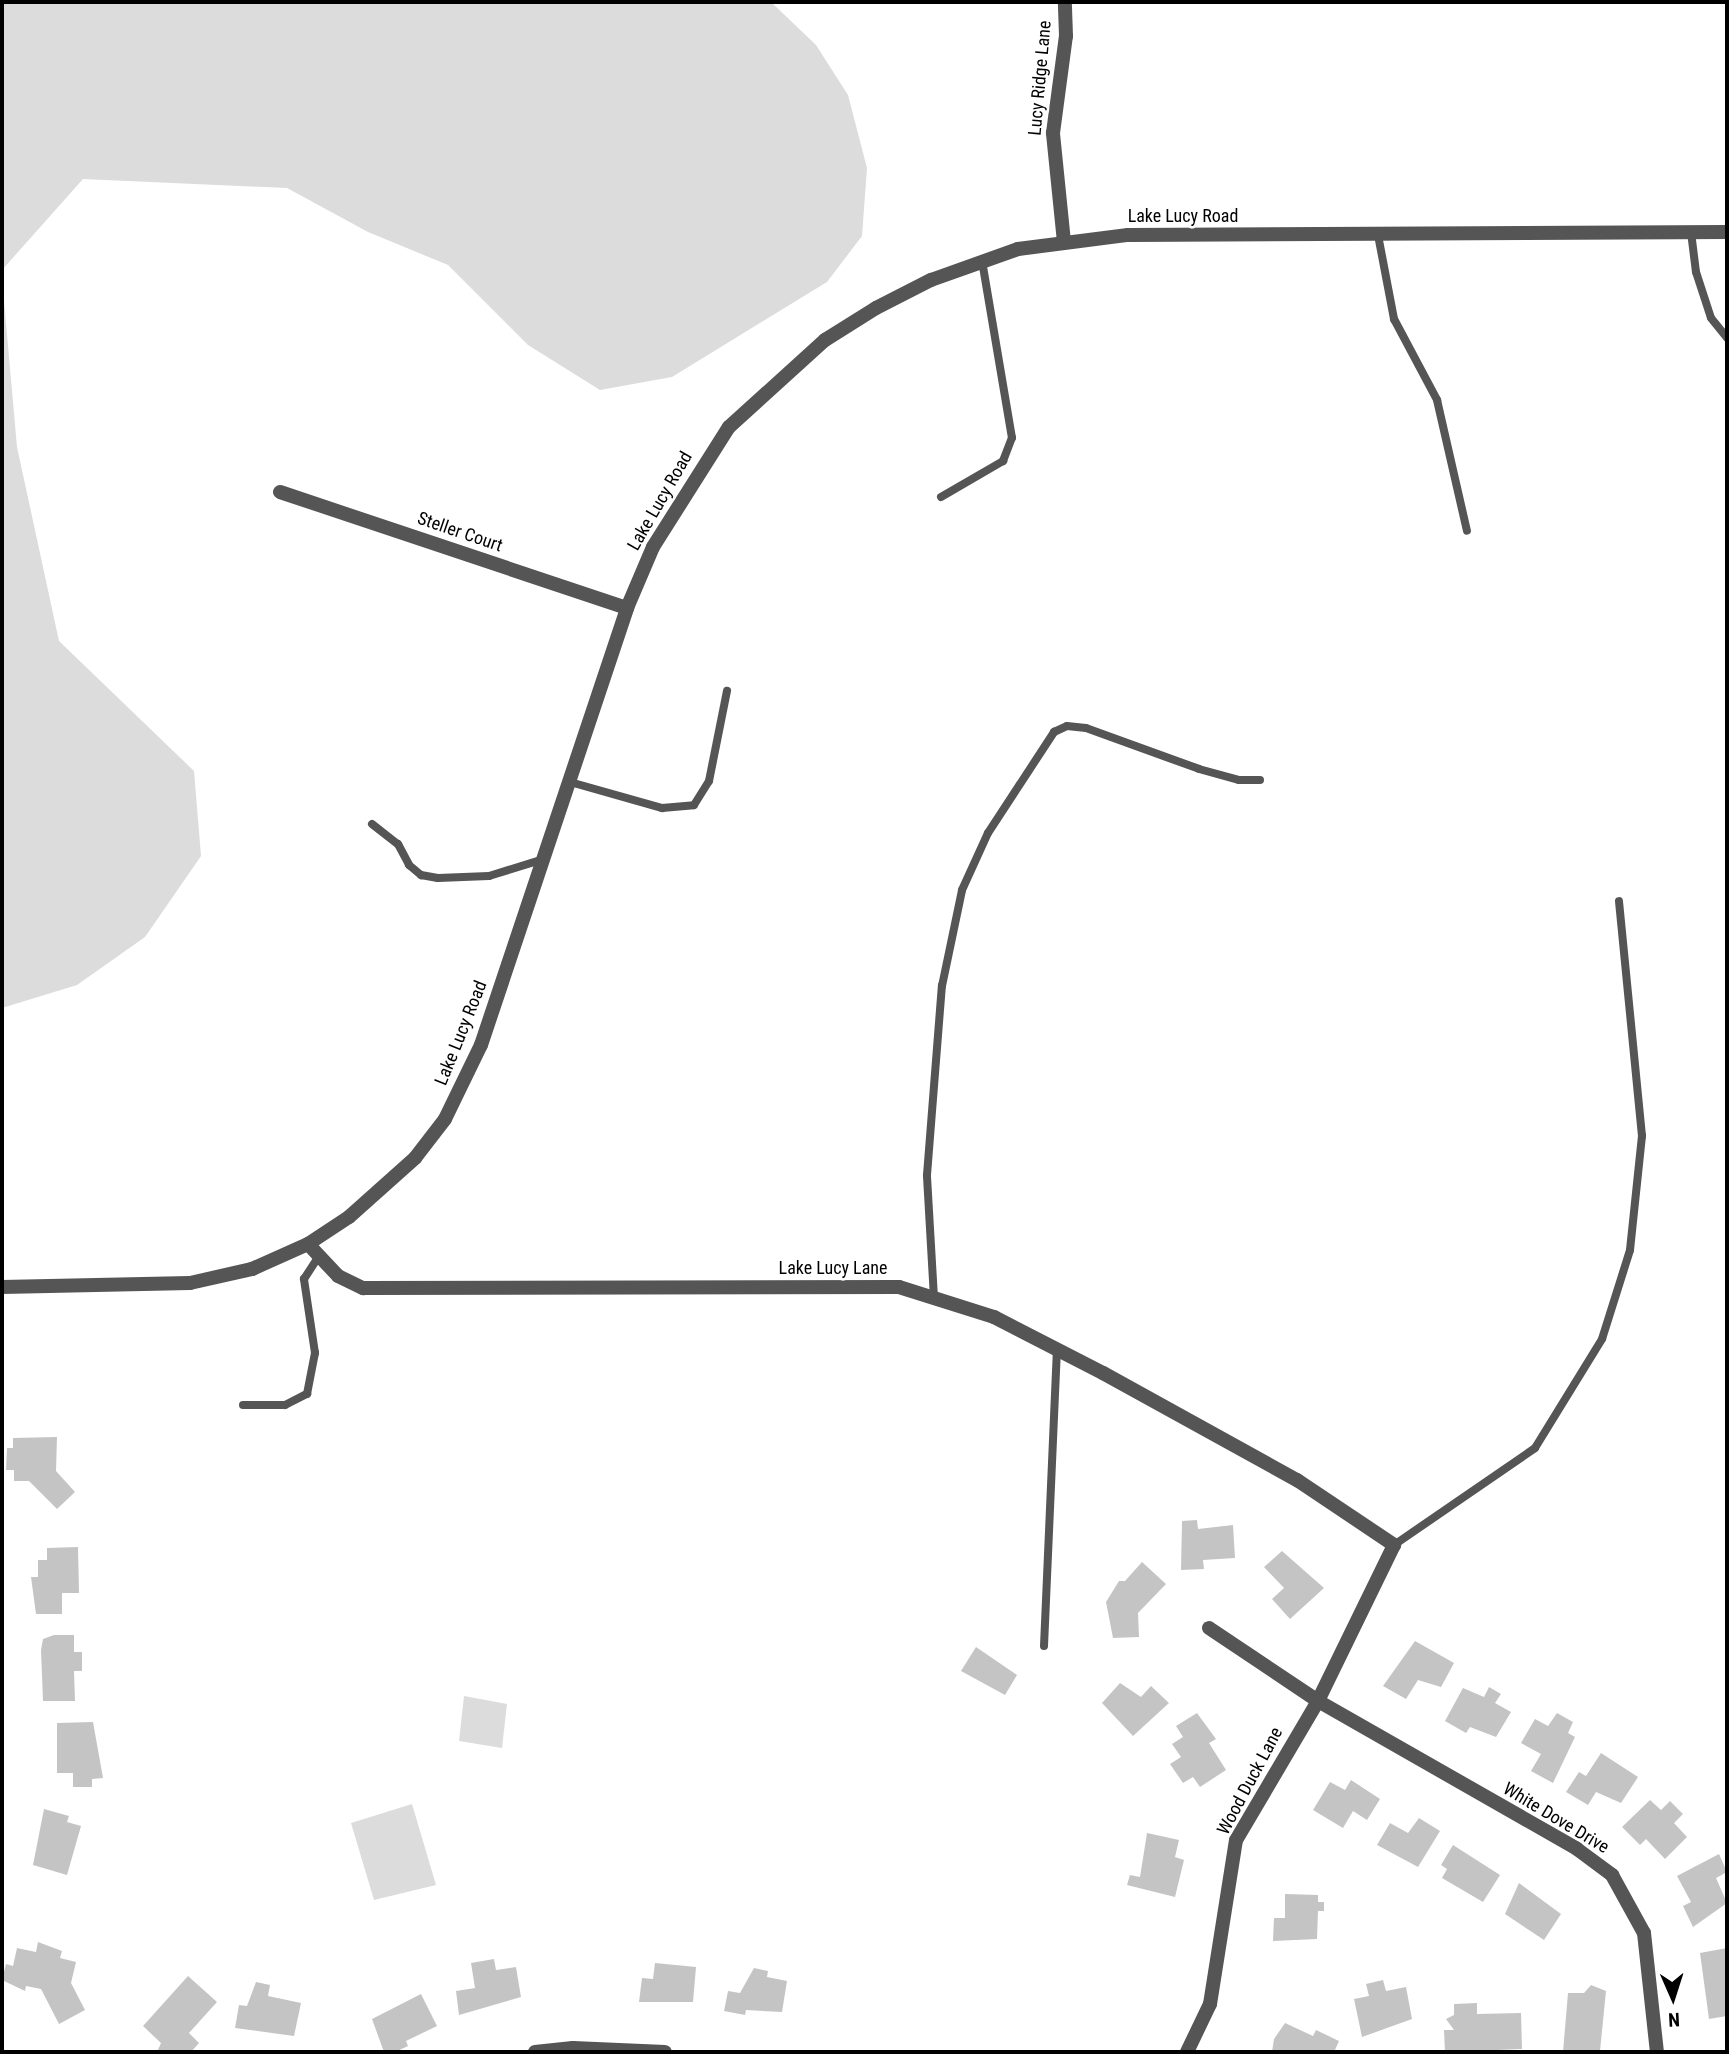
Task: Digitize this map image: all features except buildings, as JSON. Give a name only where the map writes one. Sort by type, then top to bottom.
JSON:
[{"type":"street","name":"Lucy Ridge Lane","points":[[1064,242],[1053,133],[1066,36],[1065,2]]},
{"type":"street","name":"Lake Lucy Road","points":[[2,1287],[190,1283],[252,1269],[308,1244],[385,1187],[445,1119],[481,1045],[627,608],[653,547],[687,487],[729,427],[765,391],[825,340],[876,308],[930,280],[982,261],[1064,242],[1128,234],[1727,232]]},
{"type":"street","name":"Steller Court","points":[[280,492],[627,608]]},
{"type":"street","name":"Lake Lucy Lane","points":[[308,1244],[317,1259],[338,1276],[363,1288],[899,1287],[994,1317],[1057,1349],[1297,1480],[1394,1545]]},
{"type":"street","name":"Wood Duck Lane","points":[[1187,2052],[1210,2004],[1237,1840],[1318,1701],[1394,1545]]},
{"type":"street","name":"White Dove Drive","points":[[1209,1628],[1318,1701],[1577,1849],[1612,1875],[1644,1933],[1657,2052]]},
{"type":"street","points":[[535,2052],[573,2048],[665,2052]]},
{"type":"lane","points":[[1691,232],[1696,272],[1711,318],[1727,338]]},
{"type":"lane","points":[[1378,235],[1394,319],[1437,400],[1467,531]]},
{"type":"lane","points":[[941,496],[1003,461],[1012,438],[982,261]]},
{"type":"lane","points":[[570,782],[662,808],[694,805],[709,781],[727,691]]},
{"type":"lane","points":[[934,1298],[927,1175],[942,986],[962,890],[988,833],[1054,733],[1067,726],[1086,729],[1199,769],[1239,780],[1259,780]]},
{"type":"lane","points":[[372,824],[398,844],[409,866],[421,875],[489,876],[544,859]]},
{"type":"lane","points":[[1394,1545],[1535,1448],[1602,1339],[1629,1250],[1643,1136],[1619,901]]},
{"type":"lane","points":[[243,1405],[285,1405],[307,1394],[315,1353],[304,1279],[317,1259]]},
{"type":"lane","points":[[1044,1646],[1057,1349]]},
{"type":"shaded area","points":[[2,2],[771,2],[816,45],[848,95],[867,168],[862,236],[827,282],[672,377],[600,390],[528,345],[448,265],[368,232],[287,188],[83,179],[2,270]]},
{"type":"shaded area","points":[[2,278],[17,447],[59,641],[194,771],[201,856],[145,937],[77,985],[2,1008]]},
{"type":"shaded area","points":[[464,1696],[507,1704],[502,1748],[459,1741]]},
{"type":"shaded area","points":[[412,1804],[436,1885],[374,1900],[351,1823]]}]
